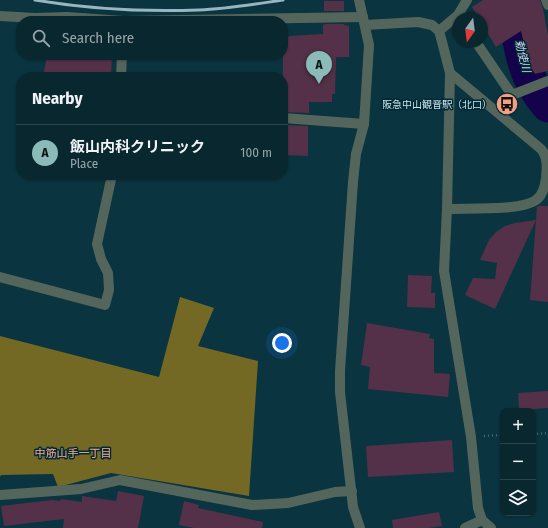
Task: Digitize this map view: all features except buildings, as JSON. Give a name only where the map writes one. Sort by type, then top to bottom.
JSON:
[{"type":"street","points":[[359,0],[369,45],[364,124],[356,154],[353,182],[340,371],[340,392],[353,507],[360,528]]},
{"type":"street","points":[[461,12],[467,0]]},
{"type":"street","points":[[546,0],[548,4]]},
{"type":"street","points":[[0,16],[16,17]]},
{"type":"street","points":[[288,21],[418,22],[432,26],[439,31],[444,44],[450,73],[444,271],[471,437],[478,508],[482,520],[491,528]]},
{"type":"street","points":[[439,31],[452,22]]},
{"type":"street","points":[[480,48],[512,95],[544,82]]},
{"type":"street","points":[[121,72],[122,60]]},
{"type":"street","points":[[447,209],[516,207],[529,204],[537,200],[542,194],[547,169],[546,157],[541,148],[450,73]]},
{"type":"street","points":[[288,118],[364,124]]},
{"type":"street","points":[[0,277],[105,305],[109,290],[108,273],[96,244],[111,180]]},
{"type":"street","points":[[0,495],[81,489],[120,480],[252,505],[288,504],[335,492],[352,491]]},
{"type":"street","points":[[466,528],[482,520]]},
{"type":"path","points":[[536,434],[548,433]]},
{"type":"path","points":[[471,437],[500,435]]},
{"type":"shaded area","points":[[180,297],[214,308],[198,346],[258,361],[249,496],[111,473],[58,487],[53,474],[1,475],[0,477],[0,336],[159,377]]},
{"type":"waterway","name":"勅使川","points":[[513,0],[519,42],[526,69],[539,95],[548,106]]},
{"type":"railway","points":[[35,0],[96,8],[158,11],[220,9],[283,0]]},
{"type":"place","name":"飯山内科クリニック","points":[[319,84]]},
{"type":"place","name":"阪急中山観音駅（北口）","points":[[507,104]]},
{"type":"district","name":"中筋山手一丁目","points":[[73,453]]}]
